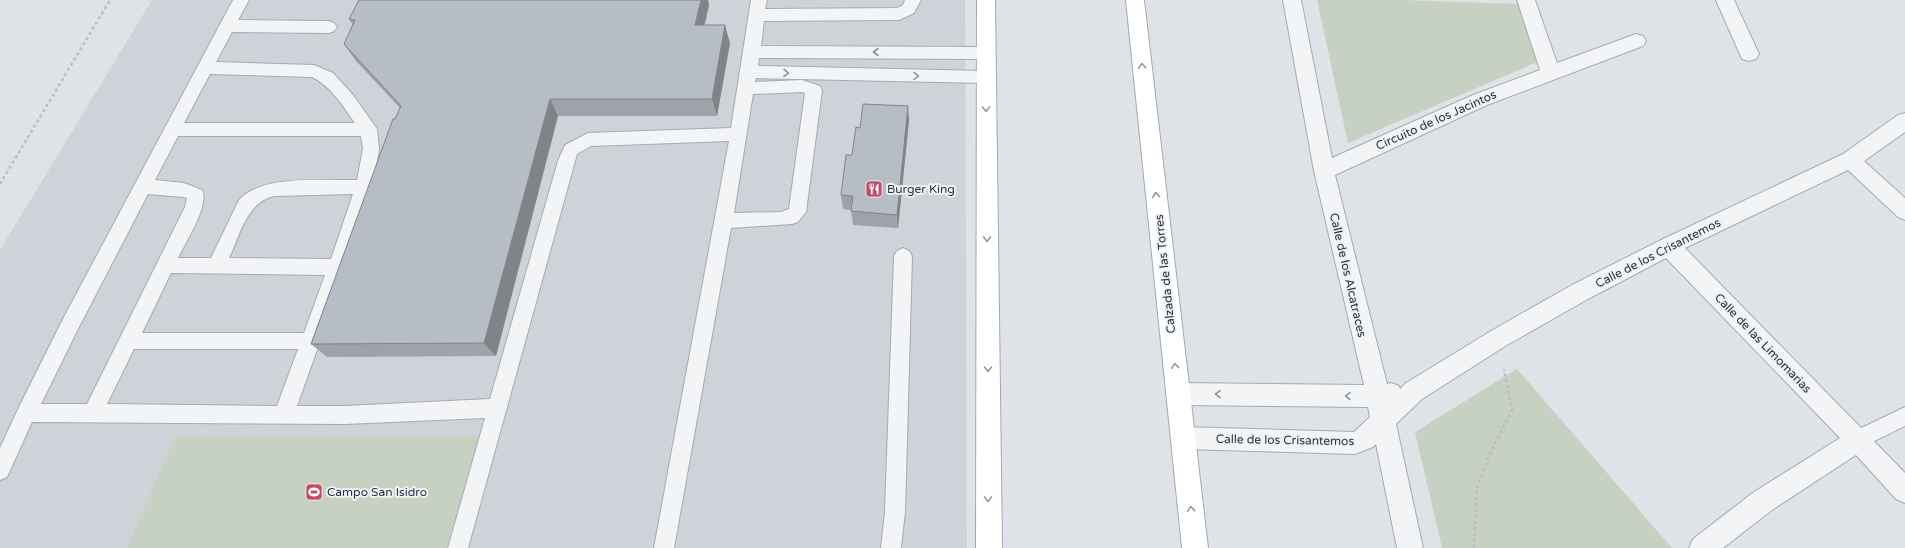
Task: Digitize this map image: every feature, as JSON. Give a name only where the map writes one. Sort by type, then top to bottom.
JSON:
[{"type":"main road","points":[[986,0],[985,53],[989,548]]},
{"type":"main road","name":"Calzada de las Torres","points":[[1135,0],[1195,548]]},
{"type":"street","name":"Calle de los Alcatraces","points":[[1292,0],[1324,171],[1378,396],[1410,548]]},
{"type":"street","points":[[1526,0],[1550,72]]},
{"type":"street","points":[[1725,0],[1749,54]]},
{"type":"street","name":"Circuito de los Jacintos","points":[[1324,171],[1480,100],[1550,72],[1636,41]]},
{"type":"street","name":"Calle de los Crisantemos","points":[[1183,438],[1355,443],[1364,439],[1414,391],[1499,338],[1580,292],[1669,246],[1850,160],[1905,121]]},
{"type":"street","points":[[1850,160],[1905,211]]},
{"type":"street","name":"Calle de las Limomarias","points":[[1669,246],[1858,440],[1905,491]]},
{"type":"street","name":"Calle de los Crisantemos","points":[[1178,394],[1378,396],[1414,391]]},
{"type":"street","points":[[1702,548],[1763,501],[1858,440]]},
{"type":"lane","points":[[0,470],[26,413],[71,323],[174,130],[241,0]]},
{"type":"lane","points":[[664,548],[724,221],[758,8],[900,14],[909,9],[913,0]]},
{"type":"lane","points":[[228,26],[329,27]]},
{"type":"lane","points":[[752,52],[985,53]]},
{"type":"lane","points":[[206,68],[314,71],[327,77],[347,99],[369,129],[371,149],[364,187],[284,414]]},
{"type":"lane","points":[[746,80],[986,77]]},
{"type":"lane","points":[[724,221],[781,219],[792,217],[797,212],[814,90],[802,86],[746,80]]},
{"type":"lane","points":[[174,130],[369,129]]},
{"type":"lane","points":[[458,548],[566,161],[571,150],[588,140],[738,134]]},
{"type":"lane","points":[[217,265],[244,205],[251,198],[263,191],[275,189],[364,187]]},
{"type":"lane","points":[[93,414],[130,341],[194,206],[196,195],[183,189],[143,188]]},
{"type":"lane","points":[[891,548],[895,512],[903,256]]},
{"type":"lane","points":[[166,266],[337,266]]},
{"type":"lane","points":[[130,341],[310,341]]},
{"type":"lane","points":[[26,413],[345,415],[497,408]]},
{"type":"lane","points":[[1858,440],[1905,416]]},
{"type":"path","points":[[0,184],[110,0]]},
{"type":"path","points":[[1474,548],[1477,487],[1492,449],[1512,410],[1499,338]]},
{"type":"shaded area","points":[[152,0],[965,0],[967,548],[0,548],[0,250]]},
{"type":"green space","points":[[1317,0],[1403,0],[1519,4],[1540,61],[1348,143]]},
{"type":"green space","points":[[1517,369],[1672,548],[1442,548],[1415,432]]},
{"type":"green space","name":"Campo San Isidro","points":[[178,436],[489,436],[458,548],[127,548],[174,439],[177,439]]},
{"type":"building","points":[[359,0],[701,0],[695,25],[725,25],[712,99],[550,99],[484,343],[311,344],[393,119],[395,119],[401,106],[344,44],[355,20],[349,19]]},
{"type":"building","name":"Burger King","points":[[863,104],[908,106],[897,215],[851,211],[853,196],[841,195],[846,155],[852,155],[856,127],[860,128]]},
{"type":"place","name":"Burger King","points":[[874,189]]},
{"type":"place","name":"Campo San Isidro","points":[[314,492]]}]
